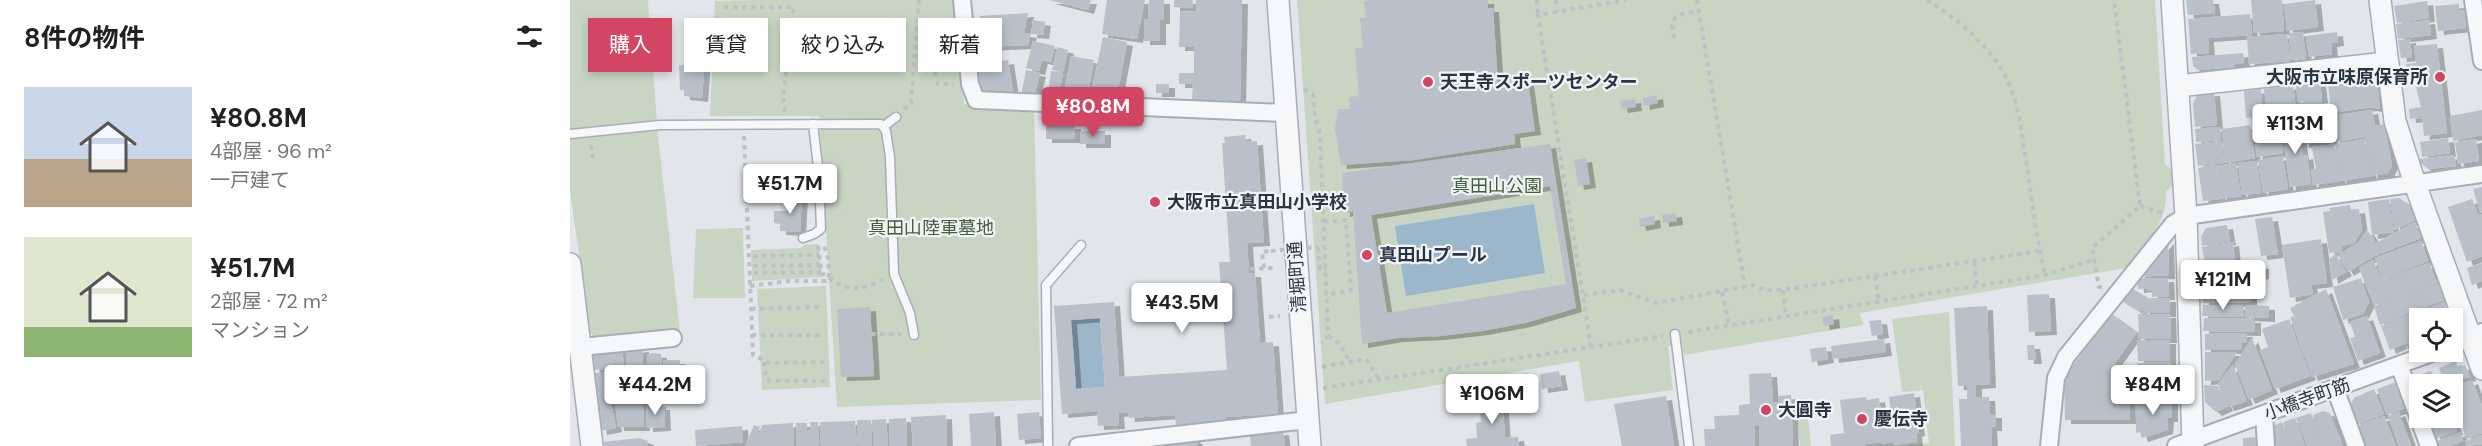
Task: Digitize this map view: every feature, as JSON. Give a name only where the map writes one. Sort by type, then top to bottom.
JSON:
[{"type":"street","points":[[962,0],[970,84],[976,100],[1285,113]]},
{"type":"street","name":"清堀町通","points":[[1278,0],[1310,446]]},
{"type":"street","points":[[2172,0],[2178,86],[2177,215],[2187,444]]},
{"type":"street","points":[[2380,0],[2395,121],[2468,338],[2482,369]]},
{"type":"street","points":[[2473,0],[2482,61]]},
{"type":"street","points":[[2178,86],[2386,63]]},
{"type":"street","points":[[2177,215],[2482,174]]},
{"type":"street","points":[[2049,446],[2056,378],[2066,357],[2173,224],[2177,215]]},
{"type":"street","points":[[570,264],[578,358],[592,446]]},
{"type":"street","points":[[578,358],[673,338]]},
{"type":"street","name":"小橋寺町筋","points":[[2187,444],[2409,361]]},
{"type":"street","points":[[2399,365],[2429,446]]},
{"type":"street","points":[[2335,388],[2356,446]]},
{"type":"street","points":[[2264,415],[2266,446]]},
{"type":"street","points":[[1078,446],[1207,439],[1308,420]]},
{"type":"lane","points":[[884,126],[896,117]]},
{"type":"lane","points":[[570,134],[646,126],[877,123],[884,126]]},
{"type":"lane","points":[[803,238],[814,234],[821,228],[819,176],[813,124]]},
{"type":"lane","points":[[884,126],[890,157],[889,195],[894,276],[910,313],[914,335]]},
{"type":"lane","points":[[1048,446],[1046,285],[1081,245]]},
{"type":"lane","points":[[1675,334],[1689,446]]},
{"type":"path","points":[[910,105],[919,0]]},
{"type":"path","points":[[1537,0],[1591,347]]},
{"type":"path","points":[[1556,0],[1557,12]]},
{"type":"path","points":[[1538,15],[1627,0]]},
{"type":"path","points":[[1697,0],[1745,287]]},
{"type":"path","points":[[1927,0],[1950,14],[1978,40],[2010,88],[2020,122],[2039,251],[2045,275]]},
{"type":"path","points":[[2114,0],[2140,206]]},
{"type":"path","points":[[790,125],[783,98],[794,1]]},
{"type":"path","points":[[724,7],[794,7]]},
{"type":"path","points":[[1674,38],[1672,26],[1675,18],[1681,14],[1699,11]]},
{"type":"path","points":[[919,17],[938,84],[940,84]]},
{"type":"path","points":[[1299,85],[1313,95],[1315,117],[1320,133],[1328,336],[1325,341],[1316,346]]},
{"type":"path","points":[[744,125],[753,355],[763,362],[825,362]]},
{"type":"path","points":[[591,143],[594,162]]},
{"type":"path","points":[[2140,206],[2177,215]]},
{"type":"path","points":[[2108,303],[2104,287],[2099,287],[2092,248],[2140,206]]},
{"type":"path","points":[[1324,222],[1346,220],[1352,290],[1326,295]]},
{"type":"path","points":[[750,286],[790,281],[826,281],[829,277],[828,258],[821,239],[821,228]]},
{"type":"path","points":[[812,246],[818,245],[821,272]]},
{"type":"path","points":[[1264,268],[1262,252],[1318,247],[1319,267],[1320,269],[1326,268]]},
{"type":"path","points":[[1584,295],[1620,290],[1656,303],[1753,285],[1765,290],[1782,290],[2039,251]]},
{"type":"path","points":[[753,256],[819,255]]},
{"type":"path","points":[[1319,388],[2045,275],[2093,260]]},
{"type":"path","points":[[1974,262],[1977,284]]},
{"type":"path","points":[[753,266],[820,265]]},
{"type":"path","points":[[1250,269],[1274,268]]},
{"type":"path","points":[[754,273],[821,272],[843,286],[860,289],[873,286],[880,280],[894,276]]},
{"type":"path","points":[[1875,276],[1879,301]]},
{"type":"path","points":[[1782,290],[1786,316]]},
{"type":"path","points":[[1722,292],[1729,326]]},
{"type":"path","points":[[751,309],[822,307]]},
{"type":"path","points":[[1269,317],[1280,316]]},
{"type":"path","points":[[752,335],[823,334]]},
{"type":"path","points":[[871,334],[914,335]]},
{"type":"path","points":[[1328,336],[1339,343],[1350,362]]},
{"type":"path","points":[[1318,368],[1366,360],[1379,379]]},
{"type":"path","points":[[763,362],[766,378],[770,381],[826,381]]},
{"type":"green space","points":[[570,0],[648,0],[649,18],[588,18],[588,72],[653,72],[658,136],[680,331],[599,340],[590,333],[570,191]]},
{"type":"green space","name":"真田山陸軍墓地","points":[[953,0],[955,18],[918,18],[918,72],[961,72],[964,104],[1034,107],[1041,400],[837,407],[819,116],[710,116],[712,72],[768,72],[768,18],[714,18],[715,1]]},
{"type":"green space","name":"真田山公園","points":[[1297,0],[2155,0],[2165,164],[2175,173],[2176,183],[2166,191],[2166,203],[2154,233],[2126,268],[1860,313],[1863,325],[1684,355],[1682,344],[1668,346],[1673,390],[1585,402],[1579,361],[1325,404]]},
{"type":"green space","points":[[743,228],[745,298],[693,298],[696,229]]},
{"type":"green space","points":[[819,244],[822,277],[752,281],[751,250],[802,248],[804,245]]},
{"type":"green space","points":[[826,286],[830,387],[762,390],[757,289]]},
{"type":"green space","points":[[1949,312],[1955,446],[1907,446],[1929,443],[1923,390],[1902,392],[1892,319]]},
{"type":"green space","points":[[1806,398],[1811,446],[1800,446],[1795,399]]},
{"type":"water","points":[[1534,204],[1545,273],[1406,296],[1395,226]]},
{"type":"water","points":[[1100,318],[1105,387],[1076,389],[1071,320]]},
{"type":"building","points":[[1049,0],[1091,0],[1088,10]]},
{"type":"building","points":[[1107,0],[1145,0],[1137,39],[1102,34]]},
{"type":"building","points":[[1149,0],[1164,0],[1164,20],[1160,20],[1160,41],[1144,41],[1144,19],[1148,19]]},
{"type":"building","points":[[1174,0],[1193,0],[1192,8],[1174,7]]},
{"type":"building","points":[[1196,0],[1242,0],[1240,101],[1192,100],[1193,84],[1179,84],[1179,73],[1194,73],[1194,47],[1179,47],[1180,11],[1196,12]]},
{"type":"building","name":"天王寺スポーツセンター","points":[[1488,0],[1488,8],[1493,8],[1498,84],[1528,82],[1535,131],[1514,134],[1515,144],[1414,160],[1341,165],[1335,129],[1338,109],[1350,109],[1349,97],[1359,96],[1355,48],[1363,48],[1360,18],[1366,18],[1364,1]]},
{"type":"building","points":[[2186,0],[2213,0],[2215,13],[2188,15]]},
{"type":"building","points":[[2251,0],[2282,0],[2284,31],[2254,33]]},
{"type":"building","points":[[2315,0],[2318,27],[2287,31],[2284,4]]},
{"type":"building","points":[[2427,1],[2429,18],[2397,23],[2394,6]]},
{"type":"building","points":[[2459,4],[2459,11],[2464,10],[2466,28],[2438,31],[2435,6]]},
{"type":"building","points":[[1028,13],[1024,33],[1031,34],[1028,45],[1002,46],[1002,18],[980,18],[980,16]]},
{"type":"building","points":[[2250,14],[2252,35],[2208,38],[2209,53],[2191,54],[2188,19]]},
{"type":"building","points":[[1033,20],[1045,22],[1043,35],[1031,34]]},
{"type":"building","points":[[2429,20],[2431,35],[2398,39],[2396,24]]},
{"type":"building","points":[[2303,32],[2306,59],[2291,60],[2289,33]]},
{"type":"building","points":[[2337,32],[2338,42],[2331,43],[2332,54],[2309,57],[2306,36]]},
{"type":"building","points":[[2287,34],[2290,61],[2249,64],[2247,37]]},
{"type":"building","points":[[1103,37],[1127,42],[1117,96],[1106,93],[1105,98],[1091,94]]},
{"type":"building","points":[[2410,39],[2412,57],[2401,58],[2398,40]]},
{"type":"building","points":[[1033,41],[1055,46],[1051,62],[1042,60],[1039,71],[1026,68]]},
{"type":"building","points":[[2437,44],[2447,133],[2424,136],[2422,118],[2410,119],[2409,109],[2421,107],[2416,87],[2419,87],[2417,73],[2407,74],[2406,64],[2416,63],[2414,46]]},
{"type":"building","points":[[1057,47],[1068,50],[1063,72],[1052,70]]},
{"type":"building","points":[[2243,53],[2244,63],[2235,64],[2235,67],[2198,70],[2193,66],[2192,57]]},
{"type":"building","points":[[1071,56],[1094,60],[1088,93],[1065,88]]},
{"type":"building","points":[[1008,60],[1013,92],[981,91],[978,72],[1002,72],[1002,61]]},
{"type":"building","points":[[679,65],[684,65],[684,72],[704,72],[702,98],[684,96],[684,90],[680,90]]},
{"type":"building","points":[[1026,70],[1040,73],[1035,93],[1030,98],[1021,96]]},
{"type":"building","points":[[1051,71],[1063,72],[1059,96],[1048,94]]},
{"type":"building","points":[[2367,77],[2377,84],[2380,109],[2371,107],[2331,113],[2328,83]]},
{"type":"building","points":[[2320,82],[2322,99],[2298,102],[2296,86]]},
{"type":"building","points":[[1156,84],[1169,84],[1169,93],[1156,93]]},
{"type":"building","points":[[2293,85],[2297,118],[2268,122],[2264,89]]},
{"type":"building","points":[[2261,89],[2263,116],[2246,118],[2244,91]]},
{"type":"building","points":[[2214,92],[2217,125],[2195,127],[2193,104],[2198,93]]},
{"type":"building","points":[[1657,95],[1658,103],[1644,106],[1643,98]]},
{"type":"building","points":[[1635,99],[1636,107],[1622,109],[1620,101]]},
{"type":"building","points":[[2321,100],[2324,123],[2301,126],[2298,103]]},
{"type":"building","points":[[2372,110],[2375,126],[2384,124],[2392,165],[2388,173],[2372,176],[2363,127],[2364,137],[2335,142],[2331,116]]},
{"type":"building","points":[[2482,110],[2482,135],[2453,141],[2450,116]]},
{"type":"building","points":[[2267,119],[2267,124],[2279,123],[2283,153],[2257,157],[2252,121]]},
{"type":"building","points":[[2298,120],[2303,156],[2307,155],[2311,184],[2290,187],[2281,123]]},
{"type":"building","points":[[2330,124],[2332,141],[2303,144],[2303,128]]},
{"type":"building","points":[[1075,125],[1075,139],[1046,139],[1046,126]]},
{"type":"building","points":[[2250,125],[2255,158],[2225,163],[2222,129]]},
{"type":"building","points":[[2220,127],[2221,140],[2196,142],[2195,129]]},
{"type":"building","points":[[1080,131],[1105,131],[1105,144],[1080,144]]},
{"type":"building","points":[[1245,135],[1246,142],[1257,141],[1264,242],[1247,243],[1249,273],[1255,273],[1260,343],[1273,342],[1278,414],[1226,417],[1226,422],[1176,425],[1175,415],[1129,418],[1128,412],[1118,413],[1119,425],[1098,426],[1097,411],[1062,414],[1054,306],[1114,302],[1119,377],[1227,370],[1219,262],[1230,262],[1222,143],[1225,143],[1224,137]],"holes":[[[1100,318],[1105,387],[1076,389],[1071,320]]]},
{"type":"building","points":[[2448,138],[2450,153],[2422,157],[2420,142]]},
{"type":"building","points":[[2364,139],[2371,176],[2341,181],[2335,144]]},
{"type":"building","points":[[2476,139],[2479,161],[2458,164],[2455,142]]},
{"type":"building","points":[[2222,141],[2224,163],[2198,166],[2195,144]]},
{"type":"building","name":"真田山プール","points":[[1550,144],[1576,308],[1525,323],[1482,331],[1397,338],[1362,344],[1353,211],[1344,213],[1342,173]],"holes":[[[1550,186],[1566,284],[1387,313],[1371,215]]]},
{"type":"building","points":[[2334,144],[2340,181],[2313,185],[2311,169],[2316,169],[2312,147]]},
{"type":"building","points":[[2454,155],[2456,166],[2429,169],[2420,163],[2419,159]]},
{"type":"building","points":[[2283,156],[2288,189],[2263,193],[2258,160]]},
{"type":"building","points":[[1586,158],[1590,184],[1578,186],[1574,160]]},
{"type":"building","points":[[2257,161],[2261,193],[2242,195],[2238,163]]},
{"type":"building","points":[[2236,163],[2241,196],[2221,199],[2216,166]]},
{"type":"building","points":[[2215,165],[2220,199],[2203,201],[2198,168]]},
{"type":"building","points":[[2482,187],[2482,211],[2480,212],[2473,189]]},
{"type":"building","points":[[790,194],[802,194],[800,232],[780,231],[780,224],[774,223],[774,211],[789,211]]},
{"type":"building","points":[[2400,198],[2409,206],[2415,220],[2395,230],[2390,199]]},
{"type":"building","points":[[2389,199],[2394,232],[2372,235],[2368,202]]},
{"type":"building","points":[[2472,199],[2478,215],[2482,214],[2482,256],[2467,262],[2448,207]]},
{"type":"building","points":[[2350,205],[2351,210],[2359,209],[2362,230],[2354,243],[2341,246],[2342,252],[2329,253],[2323,212],[2330,211],[2329,208]]},
{"type":"building","points":[[1676,213],[1677,221],[1663,223],[1662,215]]},
{"type":"building","points":[[1654,216],[1655,224],[1640,227],[1639,219]]},
{"type":"building","points":[[2272,217],[2278,254],[2261,256],[2255,219]]},
{"type":"building","points":[[2415,222],[2421,238],[2374,256],[2370,246]]},
{"type":"building","points":[[2227,225],[2230,241],[2202,246],[2201,237],[2206,228]]},
{"type":"building","points":[[2367,230],[2375,241],[2366,248],[2369,246],[2374,256],[2348,272],[2338,255],[2359,242]]},
{"type":"building","points":[[2321,239],[2327,283],[2311,285],[2313,294],[2290,298],[2282,245]]},
{"type":"building","points":[[2168,240],[2169,275],[2136,277]]},
{"type":"building","points":[[2421,241],[2428,261],[2382,279],[2375,258]]},
{"type":"building","points":[[2233,242],[2235,260],[2205,265],[2202,247]]},
{"type":"building","points":[[2336,254],[2346,272],[2332,280],[2329,259]]},
{"type":"building","points":[[2373,260],[2381,280],[2429,263],[2437,283],[2374,305],[2359,268]]},
{"type":"building","points":[[2482,263],[2482,281],[2472,285],[2467,268]]},
{"type":"building","points":[[2225,265],[2246,265],[2246,286],[2205,286],[2205,269],[2225,269]]},
{"type":"building","points":[[2247,265],[2263,265],[2263,275],[2247,276]]},
{"type":"building","points":[[2168,278],[2169,296],[2152,297],[2152,291],[2148,291],[2147,288],[2138,289],[2137,279]]},
{"type":"building","points":[[2361,278],[2369,302],[2363,314],[2343,320],[2333,287]]},
{"type":"building","points":[[2438,284],[2444,300],[2424,308],[2409,308],[2409,314],[2380,325],[2374,306]]},
{"type":"building","points":[[2128,286],[2148,298],[2140,312],[2120,300]]},
{"type":"building","points":[[2203,288],[2251,288],[2251,303],[2203,303]]},
{"type":"building","points":[[2326,289],[2354,364],[2312,377],[2290,317],[2294,316],[2290,308]]},
{"type":"building","points":[[2049,294],[2051,331],[2029,332],[2027,295]]},
{"type":"building","points":[[2149,298],[2170,298],[2170,313],[2142,313]]},
{"type":"building","points":[[2444,302],[2446,308],[2429,308]]},
{"type":"building","points":[[2203,305],[2244,306],[2244,317],[2202,316]]},
{"type":"building","points":[[2245,305],[2269,306],[2269,318],[2245,317]]},
{"type":"building","points":[[1987,306],[1990,384],[1976,385],[1976,397],[1989,397],[1990,414],[1996,414],[1996,427],[1991,427],[1992,446],[1961,446],[1959,399],[1967,399],[1967,386],[1958,386],[1954,308]]},
{"type":"building","points":[[870,307],[874,376],[841,377],[837,309]]},
{"type":"building","points":[[2112,314],[2137,332],[2112,367],[2122,378],[2129,378],[2130,420],[2065,420],[2064,377]]},
{"type":"building","points":[[2138,314],[2170,314],[2171,339],[2139,339]]},
{"type":"building","points":[[1833,315],[1834,324],[1824,326],[1822,317]]},
{"type":"building","points":[[2409,315],[2409,342],[2402,345],[2399,337],[2401,345],[2390,350],[2381,326]]},
{"type":"building","points":[[2367,316],[2380,353],[2358,361],[2350,338],[2355,337],[2350,322]]},
{"type":"building","points":[[2204,318],[2255,319],[2255,332],[2203,331]]},
{"type":"building","points":[[2289,319],[2310,376],[2275,389],[2260,350],[2268,347],[2262,329]]},
{"type":"building","points":[[1881,320],[1883,334],[1872,336],[1869,321]]},
{"type":"building","points":[[2247,333],[2247,343],[2242,343],[2242,350],[2205,350],[2205,334]]},
{"type":"building","points":[[2252,338],[2272,390],[2249,400],[2235,364]]},
{"type":"building","points":[[1884,339],[1886,352],[1833,359],[1831,346]]},
{"type":"building","points":[[2137,340],[2170,340],[2170,361],[2138,361]]},
{"type":"building","points":[[2027,345],[2034,345],[2036,360],[2028,360]]},
{"type":"building","points":[[1826,347],[1828,359],[1812,362],[1810,349]]},
{"type":"building","points":[[622,348],[624,367],[594,370],[592,358],[596,351]]},
{"type":"building","points":[[643,348],[642,365],[627,366],[626,350]]},
{"type":"building","points":[[2205,352],[2237,352],[2219,380],[2205,381]]},
{"type":"building","points":[[661,354],[663,391],[648,391],[647,355]]},
{"type":"building","points":[[663,360],[680,360],[680,391],[664,391]]},
{"type":"building","points":[[2171,362],[2171,373],[2137,374],[2137,363]]},
{"type":"building","points":[[2456,362],[2458,368],[2465,365],[2470,377],[2463,379],[2463,374],[2441,374],[2439,368]]},
{"type":"building","points":[[2233,365],[2247,401],[2228,407],[2218,384]]},
{"type":"building","points":[[642,369],[643,385],[612,385],[612,370]]},
{"type":"building","points":[[1559,371],[1562,386],[1542,389],[1540,374]]},
{"type":"building","points":[[605,372],[616,428],[601,431],[594,373]]},
{"type":"building","name":"大圓寺","points":[[1771,373],[1773,402],[1778,402],[1778,396],[1791,395],[1793,446],[1760,446],[1759,426],[1754,426],[1755,446],[1705,446],[1704,429],[1715,429],[1714,416],[1739,415],[1739,405],[1750,404],[1749,374]]},
{"type":"building","points":[[2171,374],[2171,396],[2140,397],[2140,390],[2137,390],[2137,375]]},
{"type":"building","points":[[1512,379],[1513,389],[1504,390],[1503,380]]},
{"type":"building","points":[[2472,380],[2482,406],[2482,419],[2463,426],[2463,384]]},
{"type":"building","points":[[2393,383],[2401,386],[2408,407],[2387,415],[2377,389]]},
{"type":"building","points":[[2204,385],[2218,386],[2227,407],[2216,412],[2205,402]]},
{"type":"building","points":[[642,386],[644,427],[618,427],[613,388]]},
{"type":"building","points":[[2374,389],[2384,414],[2356,425],[2349,408],[2354,398]]},
{"type":"building","name":"慶伝寺","points":[[1914,393],[1919,432],[1916,433],[1917,442],[1893,445],[1893,442],[1881,444],[1881,442],[1866,444],[1866,446],[1831,446],[1830,435],[1844,433],[1840,400],[1879,398],[1882,420],[1892,419],[1889,397]]},
{"type":"building","points":[[1502,396],[1505,438],[1518,437],[1519,446],[1467,446],[1466,439],[1477,438],[1476,423],[1481,422],[1479,398]]},
{"type":"building","points":[[1666,396],[1674,446],[1622,446],[1614,404]]},
{"type":"building","points":[[2172,398],[2172,418],[2168,418],[2167,430],[2142,438],[2140,432],[2136,433],[2136,399]]},
{"type":"building","points":[[646,403],[660,403],[660,406],[664,406],[665,427],[647,428]]},
{"type":"building","points":[[2323,411],[2330,413],[2343,446],[2325,446],[2313,415]]},
{"type":"building","points":[[994,412],[996,446],[971,446],[969,414]]},
{"type":"building","points":[[1039,412],[1041,438],[1019,440],[1017,414]]},
{"type":"building","points":[[2399,412],[2411,445],[2409,446],[2399,446],[2388,416]]},
{"type":"building","points":[[2311,413],[2324,446],[2307,446],[2296,418]]},
{"type":"building","points":[[946,415],[947,446],[913,446],[911,417]]},
{"type":"building","points":[[2384,416],[2396,446],[2365,446],[2357,426]]},
{"type":"building","points":[[906,418],[907,446],[890,446],[889,419]]},
{"type":"building","points":[[2295,418],[2305,446],[2268,446],[2271,427],[2282,422],[2288,439],[2283,422]]},
{"type":"building","points":[[886,419],[888,446],[874,446],[872,420]]},
{"type":"building","points":[[857,420],[871,420],[872,446],[858,446]]},
{"type":"building","points":[[2482,420],[2482,433],[2466,439],[2463,427]]},
{"type":"building","points":[[855,421],[857,446],[821,446],[820,422]]},
{"type":"building","points":[[810,422],[818,422],[819,446],[797,446],[796,423],[807,423],[807,430],[811,430]]},
{"type":"building","points":[[793,423],[794,446],[756,446],[762,425]]},
{"type":"building","points":[[754,425],[760,427],[755,446],[745,446]]},
{"type":"building","points":[[742,426],[743,442],[696,446],[695,430]]},
{"type":"building","points":[[2432,428],[2456,428],[2457,431],[2436,439]]},
{"type":"building","points":[[1283,431],[1285,446],[1251,446],[1250,435]]},
{"type":"building","points":[[2460,432],[2463,441],[2450,446],[2435,446],[2434,442]]},
{"type":"building","points":[[2482,435],[2482,444],[2467,446],[2465,441]]},
{"type":"building","points":[[2255,437],[2256,446],[2243,446],[2243,438]]},
{"type":"building","points":[[639,438],[648,441],[647,446],[603,446],[603,442]]},
{"type":"building","points":[[1193,438],[1198,442],[1198,446],[1158,446],[1158,443]]},
{"type":"place","name":"大阪市立味原保育所","points":[[2440,77]]},
{"type":"place","name":"天王寺スポーツセンター","points":[[1428,82]]},
{"type":"place","name":"大阪市立真田山小学校","points":[[1155,202]]},
{"type":"place","name":"真田山プール","points":[[1367,255]]},
{"type":"place","name":"大圓寺","points":[[1766,410]]},
{"type":"place","name":"慶伝寺","points":[[1862,419]]}]
